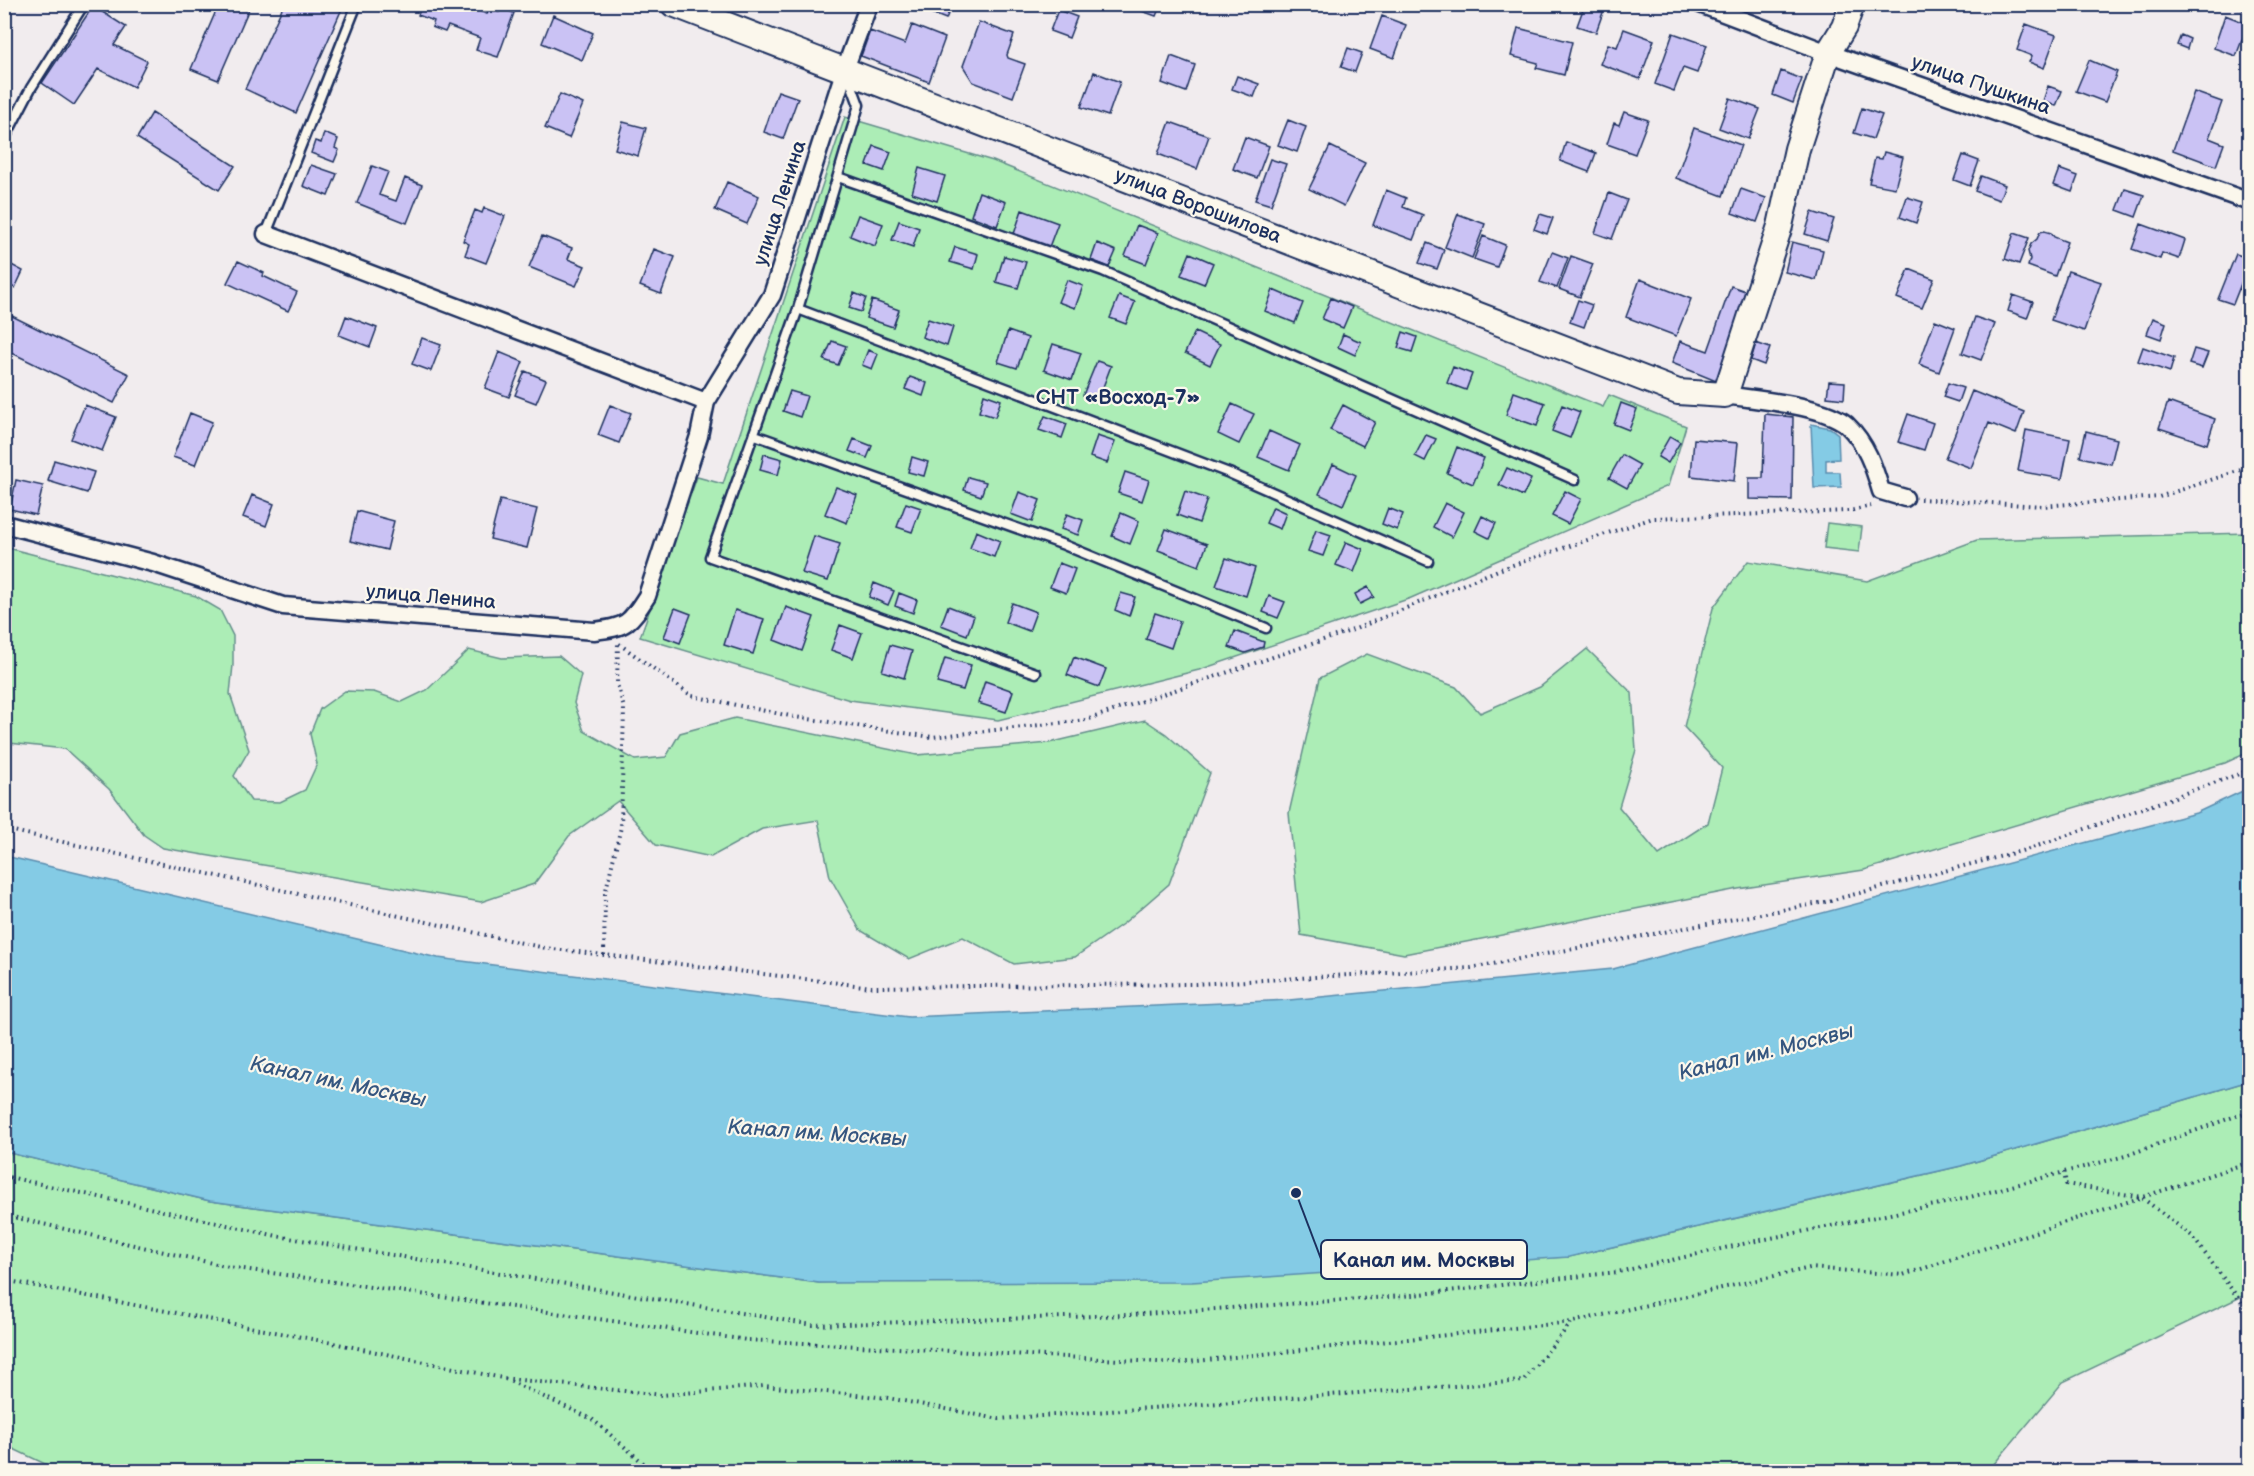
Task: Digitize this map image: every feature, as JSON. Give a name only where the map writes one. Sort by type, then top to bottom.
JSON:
[{"type":"street","name":"улица Ворошилова","points":[[674,4],[1678,392],[1725,395]]},
{"type":"street","name":"улица Ленина","points":[[4,524],[153,563],[283,606],[594,631],[619,635],[648,597],[699,436],[706,402],[772,295],[845,69],[869,4]]},
{"type":"street","name":"улица Пушкина","points":[[1700,4],[1828,53],[2250,202]]},
{"type":"street","points":[[1852,4],[1844,27],[1828,53],[1797,149],[1780,226],[1725,395],[1773,402],[1831,415],[1846,425],[1863,445],[1873,464],[1881,491],[1905,498]]},
{"type":"street","points":[[266,234],[706,402]]},
{"type":"lane","points":[[4,140],[31,88],[84,4]]},
{"type":"lane","points":[[266,234],[357,4]]},
{"type":"lane","points":[[845,69],[860,105],[798,309],[710,557],[1036,673]]},
{"type":"lane","points":[[838,177],[1103,271],[1575,480]]},
{"type":"lane","points":[[798,309],[1229,474],[1428,561]]},
{"type":"lane","points":[[755,435],[1064,545],[1266,628]]},
{"type":"path","points":[[1905,498],[2043,506],[2159,497],[2250,467]]},
{"type":"path","points":[[619,635],[692,696],[795,717],[932,737],[1086,720],[1353,630],[1498,570],[1653,518],[1850,511],[1872,506]]},
{"type":"path","points":[[604,955],[605,894],[621,827],[624,708],[617,684],[619,635]]},
{"type":"path","points":[[4,829],[545,948],[872,987],[1196,984],[1471,968],[1836,899],[2029,849],[2250,770]]},
{"type":"path","points":[[4,1176],[277,1236],[813,1325],[1141,1314],[1403,1296],[1618,1272],[1756,1241],[1955,1201],[2125,1156],[2250,1111]]},
{"type":"path","points":[[4,1215],[230,1267],[747,1340],[1177,1363],[1572,1322],[1810,1268],[1903,1275],[2250,1162]]},
{"type":"path","points":[[2064,1172],[2066,1184],[2141,1197],[2192,1236],[2250,1314]]},
{"type":"path","points":[[4,1280],[502,1378],[662,1395],[764,1386],[888,1398],[999,1419],[1522,1381],[1572,1322]]},
{"type":"path","points":[[502,1378],[592,1419],[654,1472]]},
{"type":"green space","points":[[845,117],[993,161],[1603,407],[1609,395],[1686,426],[1668,486],[1411,598],[1199,670],[998,720],[850,700],[640,637],[697,477],[723,484]]},
{"type":"green space","points":[[1827,523],[1862,527],[1859,552],[1824,548]]},
{"type":"green space","points":[[2249,533],[2249,752],[2225,763],[1864,870],[1738,889],[1404,954],[1301,935],[1289,813],[1320,678],[1367,654],[1456,687],[1480,713],[1540,687],[1587,649],[1632,693],[1636,750],[1619,807],[1659,855],[1708,823],[1722,768],[1684,727],[1713,608],[1748,561],[1867,581],[1977,540]]},
{"type":"green space","points":[[4,547],[196,596],[220,610],[233,636],[230,694],[249,750],[234,776],[251,801],[280,802],[305,790],[317,764],[310,734],[320,709],[345,691],[374,692],[402,702],[427,690],[469,650],[502,658],[559,656],[581,675],[574,703],[584,731],[635,760],[666,757],[680,733],[735,718],[917,755],[1049,743],[1145,720],[1166,734],[1210,773],[1169,884],[1124,923],[1075,957],[1014,964],[963,937],[909,959],[860,930],[830,877],[818,820],[762,829],[711,857],[656,845],[618,801],[569,836],[534,884],[481,902],[163,848],[144,835],[109,789],[65,749],[9,743],[5,738]]},
{"type":"green space","points":[[2249,1081],[2249,1293],[2063,1382],[1988,1471],[62,1472],[5,1445],[5,1152],[210,1201],[819,1283],[1569,1257],[1961,1166]]},
{"type":"water","points":[[1811,424],[1830,428],[1838,434],[1839,459],[1826,460],[1826,472],[1840,472],[1841,487],[1814,488]]},
{"type":"water","points":[[2249,788],[2249,1081],[1961,1166],[1569,1257],[1192,1282],[819,1283],[210,1201],[5,1152],[5,856],[438,958],[909,1017],[1289,1000],[1613,969],[2196,813]]},
{"type":"building","points":[[219,4],[251,4],[218,80],[191,69]]},
{"type":"building","points":[[284,4],[344,4],[296,113],[245,89]]},
{"type":"building","points":[[422,4],[461,4],[487,14],[489,9],[499,12],[501,8],[514,13],[498,57],[476,50],[480,38],[448,26],[445,32],[432,27],[434,21],[418,15]]},
{"type":"building","points":[[908,4],[952,4],[946,19]]},
{"type":"building","points":[[1144,4],[1161,4],[1156,16],[1142,11]]},
{"type":"building","points":[[1585,4],[1606,4],[1596,32],[1577,26]]},
{"type":"building","points":[[2230,4],[2250,4],[2250,8],[2248,12]]},
{"type":"building","points":[[93,6],[126,27],[114,45],[147,61],[134,87],[98,69],[74,105],[42,83]]},
{"type":"building","points":[[1058,10],[1077,17],[1069,38],[1050,31]]},
{"type":"building","points":[[553,15],[593,33],[582,60],[542,43]]},
{"type":"building","points":[[2225,15],[2248,24],[2236,56],[2214,48]]},
{"type":"building","points":[[1382,16],[1406,25],[1394,58],[1370,49]]},
{"type":"building","points":[[979,22],[1014,35],[1008,58],[1025,64],[1013,97],[973,82],[963,66]]},
{"type":"building","points":[[2026,24],[2056,35],[2044,68],[2029,62],[2032,56],[2017,50]]},
{"type":"building","points":[[912,25],[945,38],[929,82],[861,56],[870,31],[905,44]]},
{"type":"building","points":[[1518,28],[1572,42],[1564,75],[1536,68],[1538,63],[1511,56]]},
{"type":"building","points":[[1624,29],[1654,40],[1640,79],[1600,64],[1608,44],[1617,47]]},
{"type":"building","points":[[1673,33],[1707,45],[1697,73],[1683,68],[1674,91],[1655,84]]},
{"type":"building","points":[[2181,35],[2190,39],[2187,49],[2177,45]]},
{"type":"building","points":[[1348,48],[1362,53],[1355,72],[1341,67]]},
{"type":"building","points":[[1171,56],[1195,65],[1186,92],[1162,83]]},
{"type":"building","points":[[2089,60],[2117,72],[2105,102],[2076,91]]},
{"type":"building","points":[[1781,71],[1802,79],[1793,103],[1773,95]]},
{"type":"building","points":[[1094,72],[1120,82],[1108,116],[1081,107]]},
{"type":"building","points":[[1237,76],[1259,84],[1254,97],[1232,89]]},
{"type":"building","points":[[2048,86],[2062,91],[2056,106],[2043,101]]},
{"type":"building","points":[[778,91],[798,98],[783,139],[764,132]]},
{"type":"building","points":[[2194,92],[2222,102],[2209,138],[2224,144],[2216,166],[2173,150]]},
{"type":"building","points":[[560,94],[583,104],[569,138],[545,128]]},
{"type":"building","points":[[1730,98],[1760,109],[1748,139],[1719,128]]},
{"type":"building","points":[[1862,108],[1882,115],[1873,139],[1854,133]]},
{"type":"building","points":[[1624,112],[1648,120],[1635,154],[1607,144],[1614,123],[1619,125]]},
{"type":"building","points":[[152,113],[235,166],[219,190],[137,138]]},
{"type":"building","points":[[1288,120],[1306,127],[1297,152],[1278,145]]},
{"type":"building","points":[[623,122],[646,128],[638,156],[615,149]]},
{"type":"building","points":[[1170,122],[1209,136],[1197,169],[1158,154]]},
{"type":"building","points":[[1694,128],[1741,145],[1723,196],[1676,178]]},
{"type":"building","points":[[324,133],[338,139],[335,148],[339,150],[334,162],[311,153],[315,141],[321,143]]},
{"type":"building","points":[[1245,137],[1269,146],[1257,178],[1233,169]]},
{"type":"building","points":[[1566,142],[1596,153],[1589,172],[1560,161]]},
{"type":"building","points":[[874,146],[891,152],[884,171],[867,165]]},
{"type":"building","points":[[1330,146],[1365,163],[1344,206],[1309,189]]},
{"type":"building","points":[[1884,152],[1903,157],[1895,188],[1869,183],[1875,158],[1882,159]]},
{"type":"building","points":[[1963,155],[1979,161],[1970,186],[1954,180]]},
{"type":"building","points":[[1270,159],[1286,164],[1271,205],[1255,200]]},
{"type":"building","points":[[311,165],[337,174],[328,196],[303,186]]},
{"type":"building","points":[[372,166],[388,172],[379,195],[396,201],[405,178],[422,185],[407,223],[357,203]]},
{"type":"building","points":[[919,168],[945,176],[937,201],[912,193]]},
{"type":"building","points":[[2059,169],[2078,176],[2072,192],[2053,185]]},
{"type":"building","points":[[1981,176],[2005,185],[1999,200],[1975,191]]},
{"type":"building","points":[[727,182],[759,196],[747,224],[715,210]]},
{"type":"building","points":[[1741,189],[1766,198],[1757,222],[1732,213]]},
{"type":"building","points":[[2125,189],[2144,195],[2136,217],[2117,210]]},
{"type":"building","points":[[1386,190],[1406,198],[1403,207],[1423,215],[1413,240],[1373,225]]},
{"type":"building","points":[[979,192],[1006,202],[997,226],[971,216]]},
{"type":"building","points":[[1609,193],[1627,200],[1612,239],[1595,233]]},
{"type":"building","points":[[1907,197],[1923,202],[1916,223],[1900,217]]},
{"type":"building","points":[[484,208],[505,216],[486,263],[465,255],[469,244],[463,241],[475,210],[482,213]]},
{"type":"building","points":[[1022,210],[1058,223],[1049,247],[1014,234]]},
{"type":"building","points":[[1812,212],[1834,219],[1827,241],[1805,234]]},
{"type":"building","points":[[1458,214],[1485,224],[1472,258],[1445,247]]},
{"type":"building","points":[[1540,214],[1553,218],[1547,234],[1534,229]]},
{"type":"building","points":[[858,215],[883,224],[875,246],[850,236]]},
{"type":"building","points":[[899,221],[919,228],[913,247],[892,240]]},
{"type":"building","points":[[2141,224],[2185,240],[2179,259],[2162,253],[2160,259],[2132,249]]},
{"type":"building","points":[[1137,225],[1158,233],[1146,264],[1125,256]]},
{"type":"building","points":[[2044,231],[2067,242],[2055,276],[2028,266],[2030,259],[2028,251],[2031,244],[2040,232]]},
{"type":"building","points":[[2014,233],[2029,238],[2019,264],[2005,259]]},
{"type":"building","points":[[542,236],[572,248],[568,259],[585,266],[576,286],[529,267]]},
{"type":"building","points":[[1483,236],[1505,245],[1497,267],[1474,259]]},
{"type":"building","points":[[1792,242],[1823,250],[1816,280],[1785,272]]},
{"type":"building","points":[[1097,243],[1116,251],[1109,267],[1091,260]]},
{"type":"building","points":[[1427,243],[1444,250],[1437,269],[1419,263]]},
{"type":"building","points":[[955,247],[978,254],[974,269],[950,262]]},
{"type":"building","points":[[654,249],[675,257],[661,294],[640,286]]},
{"type":"building","points":[[1552,252],[1568,258],[1557,288],[1540,282]]},
{"type":"building","points":[[1190,253],[1213,263],[1204,284],[1181,275]]},
{"type":"building","points":[[2236,254],[2250,261],[2233,304],[2218,299]]},
{"type":"building","points":[[1004,256],[1026,262],[1018,288],[996,282]]},
{"type":"building","points":[[1571,256],[1593,264],[1580,297],[1559,289]]},
{"type":"building","points":[[4,261],[23,271],[15,288],[4,283]]},
{"type":"building","points":[[238,261],[297,292],[288,311],[227,283]]},
{"type":"building","points":[[1909,269],[1934,279],[1922,308],[1897,298]]},
{"type":"building","points":[[2246,270],[2250,271],[2250,293],[2239,289]]},
{"type":"building","points":[[2068,271],[2101,282],[2084,331],[2051,320]]},
{"type":"building","points":[[1640,279],[1691,299],[1676,336],[1626,317]]},
{"type":"building","points":[[1067,280],[1083,286],[1075,308],[1058,302]]},
{"type":"building","points":[[1731,286],[1748,292],[1721,383],[1672,363],[1680,341],[1708,351]]},
{"type":"building","points":[[1273,290],[1303,303],[1295,323],[1265,311]]},
{"type":"building","points":[[854,293],[866,298],[861,312],[849,308]]},
{"type":"building","points":[[2013,295],[2033,302],[2027,318],[2008,311]]},
{"type":"building","points":[[1119,296],[1135,302],[1126,324],[1110,318]]},
{"type":"building","points":[[1331,298],[1352,307],[1343,328],[1322,319]]},
{"type":"building","points":[[872,300],[899,310],[893,327],[866,318]]},
{"type":"building","points":[[1578,300],[1592,305],[1584,327],[1570,322]]},
{"type":"building","points":[[4,312],[129,374],[114,403],[4,349]]},
{"type":"building","points":[[346,316],[377,328],[370,347],[339,335]]},
{"type":"building","points":[[1975,317],[1995,324],[1981,360],[1962,353]]},
{"type":"building","points":[[2153,318],[2166,323],[2161,339],[2147,334]]},
{"type":"building","points":[[928,319],[953,327],[947,346],[922,337]]},
{"type":"building","points":[[1935,320],[1955,328],[1939,372],[1919,364]]},
{"type":"building","points":[[1008,331],[1028,338],[1017,368],[998,362]]},
{"type":"building","points":[[1195,332],[1220,344],[1210,365],[1185,353]]},
{"type":"building","points":[[1403,332],[1417,337],[1412,352],[1398,348]]},
{"type":"building","points":[[1343,334],[1361,342],[1355,355],[1338,347]]},
{"type":"building","points":[[422,338],[441,345],[431,371],[412,364]]},
{"type":"building","points":[[832,341],[846,346],[838,365],[824,360]]},
{"type":"building","points":[[1756,343],[1770,348],[1764,365],[1751,360]]},
{"type":"building","points":[[1053,344],[1081,353],[1072,380],[1044,370]]},
{"type":"building","points":[[2143,347],[2174,358],[2170,372],[2138,361]]},
{"type":"building","points":[[2194,349],[2208,353],[2202,368],[2189,364]]},
{"type":"building","points":[[868,350],[878,354],[872,369],[862,365]]},
{"type":"building","points":[[499,352],[523,362],[509,397],[485,388]]},
{"type":"building","points":[[1097,361],[1111,366],[1098,400],[1083,395]]},
{"type":"building","points":[[1453,367],[1472,374],[1466,390],[1447,383]]},
{"type":"building","points":[[525,371],[546,380],[536,403],[515,395]]},
{"type":"building","points":[[910,377],[927,383],[923,396],[905,389]]},
{"type":"building","points":[[1829,381],[1845,382],[1844,399],[1827,397]]},
{"type":"building","points":[[1948,383],[1963,388],[1958,402],[1943,397]]},
{"type":"building","points":[[790,391],[807,396],[800,417],[783,411]]},
{"type":"building","points":[[1972,391],[2024,412],[2016,434],[1989,423],[1971,468],[1945,458]]},
{"type":"building","points":[[1514,392],[1545,403],[1537,426],[1506,415]]},
{"type":"building","points":[[984,394],[1001,400],[995,417],[979,412]]},
{"type":"building","points":[[2168,402],[2215,419],[2207,444],[2159,428]]},
{"type":"building","points":[[1621,403],[1637,409],[1629,430],[1614,424]]},
{"type":"building","points":[[1232,404],[1254,414],[1239,444],[1218,434]]},
{"type":"building","points":[[85,405],[116,417],[102,451],[71,439]]},
{"type":"building","points":[[610,405],[631,413],[619,443],[598,435]]},
{"type":"building","points":[[1343,405],[1375,422],[1363,446],[1330,430]]},
{"type":"building","points":[[1562,405],[1580,412],[1570,438],[1552,431]]},
{"type":"building","points":[[190,413],[212,422],[195,465],[173,457]]},
{"type":"building","points":[[1765,414],[1793,417],[1792,500],[1749,499],[1749,478],[1763,478]]},
{"type":"building","points":[[1908,414],[1933,423],[1924,450],[1898,442]]},
{"type":"building","points":[[1045,416],[1067,424],[1062,438],[1039,430]]},
{"type":"building","points":[[2026,430],[2070,439],[2062,479],[2018,471]]},
{"type":"building","points":[[1269,431],[1300,445],[1289,470],[1258,457]]},
{"type":"building","points":[[2086,431],[2117,439],[2111,464],[2080,457]]},
{"type":"building","points":[[1426,435],[1436,439],[1425,461],[1415,456]]},
{"type":"building","points":[[1097,436],[1115,442],[1107,463],[1090,457]]},
{"type":"building","points":[[1670,436],[1680,442],[1668,463],[1658,457]]},
{"type":"building","points":[[854,439],[872,446],[867,458],[849,451]]},
{"type":"building","points":[[1694,439],[1738,443],[1734,481],[1691,476]]},
{"type":"building","points":[[1457,447],[1484,458],[1473,484],[1447,473]]},
{"type":"building","points":[[764,454],[782,459],[778,475],[760,470]]},
{"type":"building","points":[[1622,455],[1640,465],[1627,488],[1609,478]]},
{"type":"building","points":[[912,457],[928,462],[924,476],[908,472]]},
{"type":"building","points":[[54,460],[94,472],[87,493],[48,481]]},
{"type":"building","points":[[1333,464],[1356,475],[1343,505],[1319,494]]},
{"type":"building","points":[[1507,468],[1531,479],[1523,496],[1499,485]]},
{"type":"building","points":[[1125,472],[1149,480],[1142,501],[1118,493]]},
{"type":"building","points":[[968,477],[986,482],[981,496],[964,490]]},
{"type":"building","points":[[16,480],[43,486],[36,515],[10,509]]},
{"type":"building","points":[[836,487],[857,495],[847,523],[825,514]]},
{"type":"building","points":[[1185,491],[1207,499],[1199,523],[1177,515]]},
{"type":"building","points":[[1565,491],[1581,499],[1568,524],[1552,516]]},
{"type":"building","points":[[1019,492],[1040,500],[1032,522],[1011,514]]},
{"type":"building","points":[[252,495],[274,504],[266,526],[243,517]]},
{"type":"building","points":[[500,500],[537,509],[527,548],[490,539]]},
{"type":"building","points":[[906,503],[921,508],[912,532],[897,527]]},
{"type":"building","points":[[1445,503],[1464,512],[1452,537],[1433,527]]},
{"type":"building","points":[[1273,507],[1286,513],[1280,529],[1266,523]]},
{"type":"building","points":[[1388,508],[1403,514],[1397,530],[1382,524]]},
{"type":"building","points":[[357,511],[394,521],[387,550],[350,541]]},
{"type":"building","points":[[1121,513],[1139,521],[1130,544],[1112,536]]},
{"type":"building","points":[[1067,514],[1083,520],[1078,535],[1061,529]]},
{"type":"building","points":[[1482,516],[1496,523],[1489,538],[1475,531]]},
{"type":"building","points":[[1166,529],[1207,544],[1199,566],[1158,550]]},
{"type":"building","points":[[1316,530],[1331,535],[1323,556],[1308,551]]},
{"type":"building","points":[[976,531],[1000,541],[994,557],[970,548]]},
{"type":"building","points":[[814,536],[840,544],[828,581],[802,573]]},
{"type":"building","points":[[1346,542],[1363,549],[1354,572],[1336,565]]},
{"type":"building","points":[[1226,558],[1255,568],[1246,596],[1216,586]]},
{"type":"building","points":[[1059,563],[1075,569],[1066,593],[1050,587]]},
{"type":"building","points":[[874,583],[894,591],[888,605],[869,597]]},
{"type":"building","points":[[1368,587],[1374,597],[1360,604],[1355,594]]},
{"type":"building","points":[[899,593],[917,600],[913,613],[895,606]]},
{"type":"building","points":[[1121,593],[1135,597],[1129,616],[1115,610]]},
{"type":"building","points":[[1269,596],[1285,602],[1278,618],[1263,612]]},
{"type":"building","points":[[1012,603],[1036,612],[1029,631],[1005,622]]},
{"type":"building","points":[[948,606],[974,616],[967,635],[941,625]]},
{"type":"building","points":[[786,607],[814,617],[802,651],[774,640]]},
{"type":"building","points":[[675,608],[691,614],[680,643],[664,637]]},
{"type":"building","points":[[735,610],[764,619],[753,654],[724,645]]},
{"type":"building","points":[[1155,613],[1180,621],[1171,648],[1146,639]]},
{"type":"building","points":[[840,625],[862,633],[853,658],[831,650]]},
{"type":"building","points":[[1235,631],[1264,642],[1263,647],[1245,653],[1229,647]]},
{"type":"building","points":[[890,645],[912,651],[904,678],[882,671]]},
{"type":"building","points":[[1074,657],[1106,669],[1099,687],[1067,675]]},
{"type":"building","points":[[945,658],[971,665],[963,690],[937,683]]},
{"type":"building","points":[[985,681],[1013,691],[1006,712],[978,703]]},
{"type":"place","name":"Канал им. Москвы","points":[[1296,1193]]},
{"type":"district","name":"СНТ «Восход-7»","points":[[1118,397]]}]
